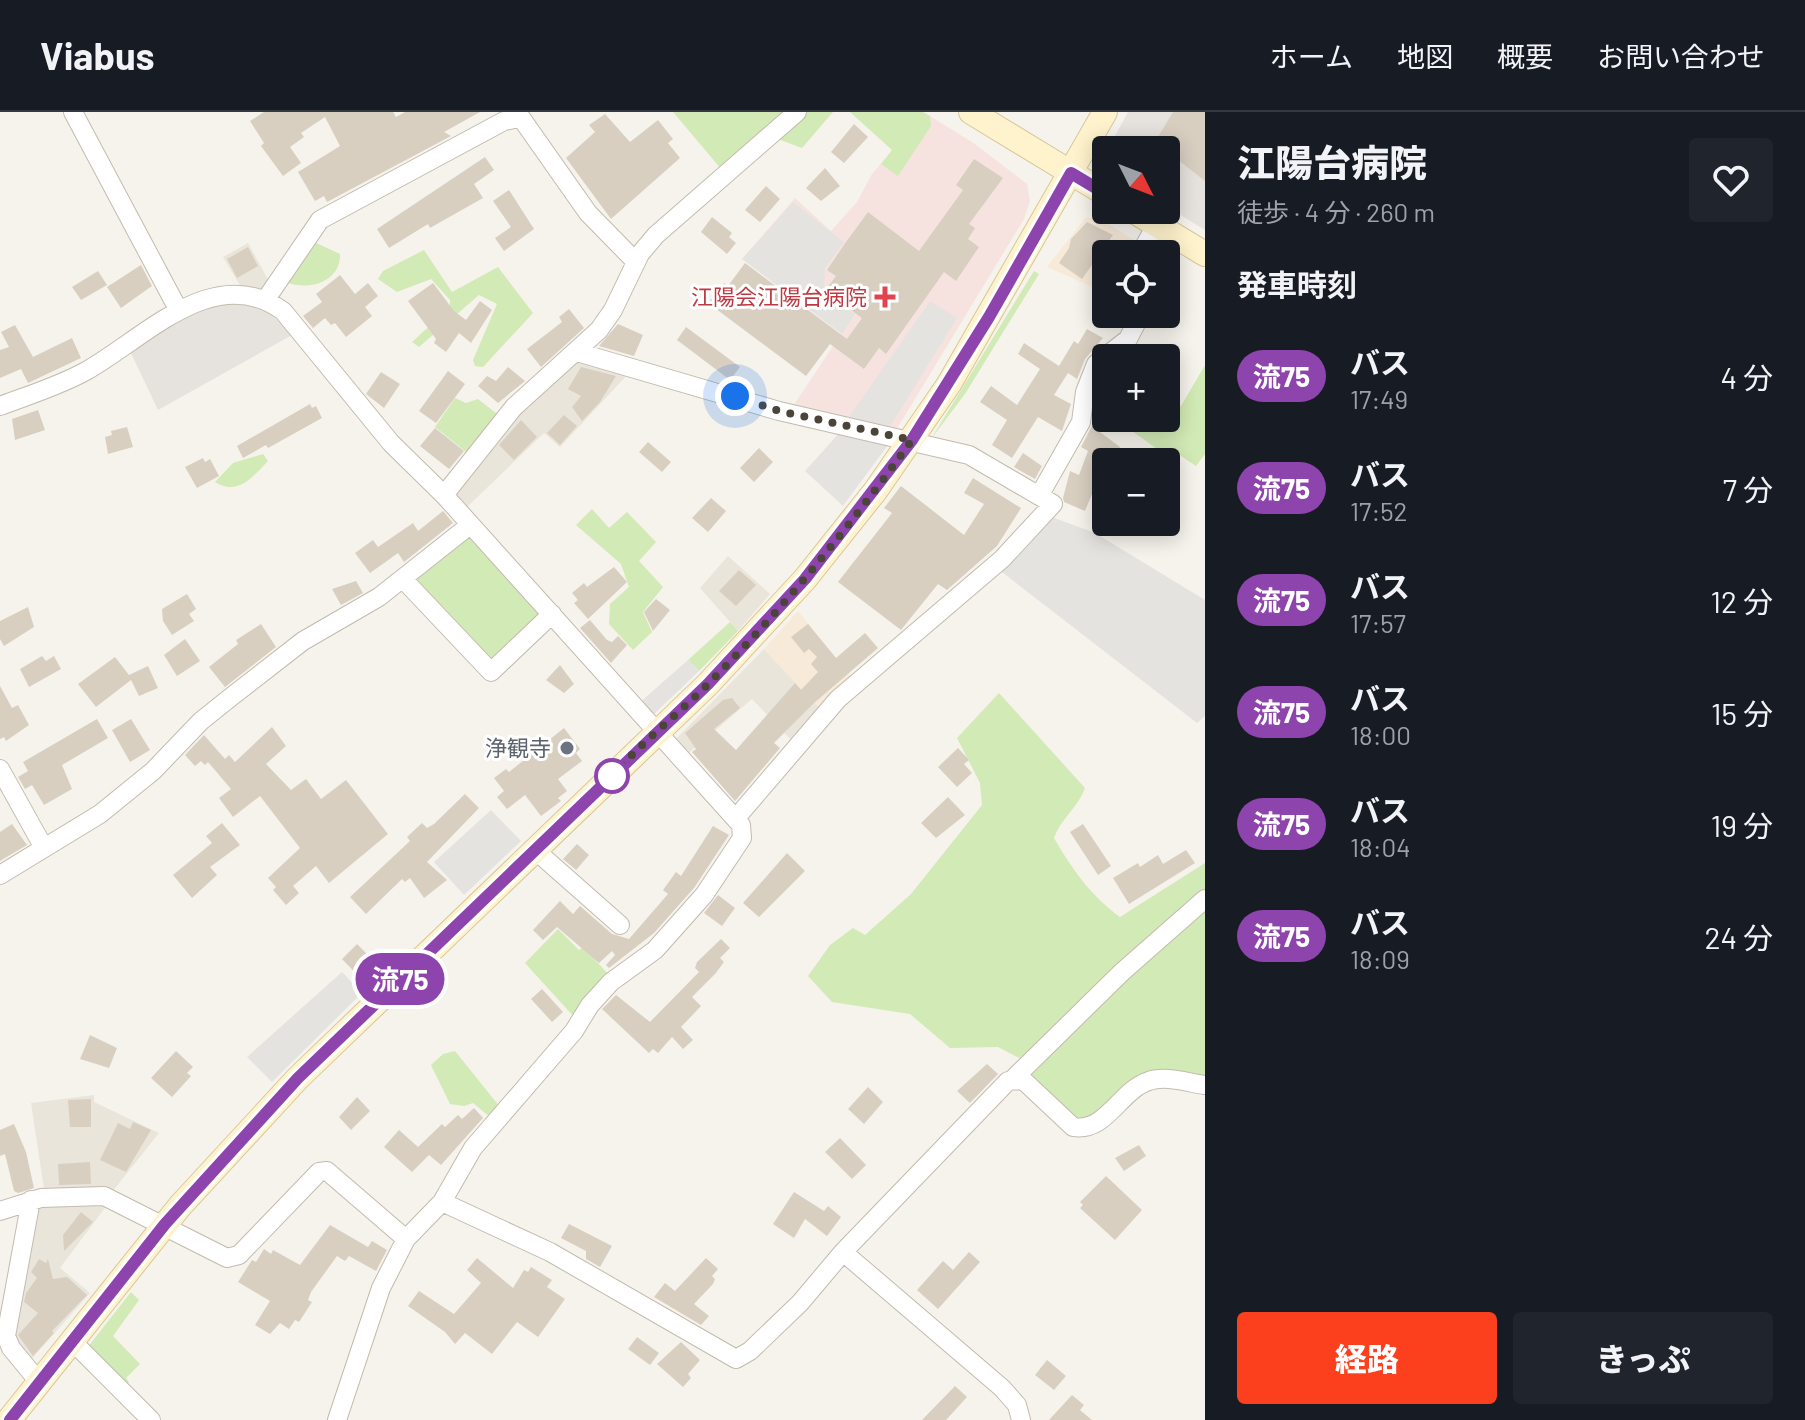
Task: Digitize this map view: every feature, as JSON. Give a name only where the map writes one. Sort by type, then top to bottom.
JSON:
[{"type":"street","points":[[73,112],[179,311]]},
{"type":"street","points":[[444,495],[514,407],[577,352],[613,310],[636,262],[656,235],[797,112]]},
{"type":"street","points":[[971,112],[1092,186]]},
{"type":"street","points":[[9,1420],[165,1224],[298,1078],[708,684],[805,579],[912,440],[989,317],[1105,112]]},
{"type":"street","points":[[266,299],[320,220],[518,115],[588,213],[636,262]]},
{"type":"street","points":[[1148,240],[1156,225],[1205,254]]},
{"type":"street","points":[[0,406],[61,384],[179,311],[228,294],[266,299],[283,311],[391,443],[444,495],[736,818],[742,838],[704,895],[655,950],[611,982],[590,1005],[564,1043],[473,1148],[442,1202],[406,1239],[381,1288],[337,1420]]},
{"type":"street","points":[[1039,496],[1081,422],[1085,392],[1096,364],[1128,339],[1134,328]]},
{"type":"street","points":[[577,352],[779,411],[969,455],[1053,504],[1002,559],[838,699],[736,818]]},
{"type":"street","points":[[0,875],[129,791],[201,721],[303,641],[379,597],[470,525]]},
{"type":"street","points":[[403,579],[491,672],[552,614]]},
{"type":"street","points":[[0,769],[44,848]]},
{"type":"street","points":[[535,850],[620,925]]},
{"type":"street","points":[[442,1202],[550,1252],[736,1359],[750,1351],[800,1303],[843,1252],[970,1117],[1122,972],[1205,899]]},
{"type":"street","points":[[1013,1079],[1023,1080],[1073,1127],[1082,1129],[1099,1121],[1130,1092],[1152,1079],[1205,1085]]},
{"type":"street","points":[[0,1211],[31,1200],[74,1195],[104,1196],[165,1224],[227,1258],[239,1255],[319,1172],[327,1171],[406,1239]]},
{"type":"street","points":[[31,1200],[6,1336],[11,1348],[39,1382]]},
{"type":"street","points":[[843,1252],[1002,1388],[1017,1405],[1021,1420]]},
{"type":"street","points":[[72,1341],[151,1420]]},
{"type":"shaded area","points":[[1128,112],[1205,112],[1205,230],[1180,215],[1180,136],[1115,136]]},
{"type":"shaded area","name":"江陽会江陽台病院","points":[[925,113],[975,144],[1027,184],[1030,201],[1024,219],[895,432],[791,409],[841,334],[742,259],[795,198],[831,231],[857,202],[872,174]]},
{"type":"shaded area","points":[[793,202],[844,242],[825,268],[824,291],[855,314],[842,334],[742,259]]},
{"type":"shaded area","points":[[1086,217],[1092,219],[1092,224],[1108,224],[1134,240],[1092,240],[1092,287],[1047,267]]},
{"type":"shaded area","points":[[248,243],[271,285],[267,289],[241,287],[223,257]]},
{"type":"shaded area","points":[[230,299],[271,314],[292,335],[158,410],[130,351],[185,314]]},
{"type":"shaded area","points":[[930,301],[957,318],[888,430],[846,421]]},
{"type":"shaded area","points":[[581,359],[630,372],[560,447],[544,433],[466,508],[454,495],[520,411],[572,362]]},
{"type":"shaded area","points":[[841,431],[891,441],[843,506],[805,471]]},
{"type":"shaded area","points":[[1049,516],[1092,532],[1092,536],[1100,536],[1205,600],[1205,716],[1197,723],[998,569]]},
{"type":"shaded area","points":[[728,556],[770,594],[738,631],[700,588]]},
{"type":"shaded area","points":[[798,611],[854,680],[822,711],[764,649]]},
{"type":"shaded area","points":[[764,649],[822,711],[794,743],[752,699],[685,756],[673,742]]},
{"type":"shaded area","points":[[688,660],[699,671],[651,717],[639,703]]},
{"type":"shaded area","points":[[491,810],[521,841],[464,895],[434,862]]},
{"type":"shaded area","points":[[342,972],[362,993],[272,1082],[247,1057]]},
{"type":"shaded area","points":[[94,1095],[94,1102],[159,1133],[112,1192],[44,1189],[31,1103]]},
{"type":"shaded area","points":[[110,1201],[60,1268],[90,1293],[28,1363],[16,1347],[13,1310],[37,1205]]},
{"type":"green space","points":[[673,112],[790,112],[722,170]]},
{"type":"green space","points":[[803,112],[833,112],[802,148],[775,138]]},
{"type":"green space","points":[[850,112],[923,112],[930,116],[931,126],[898,176],[881,164],[892,150]]},
{"type":"green space","points":[[312,241],[340,254],[335,272],[312,285],[302,286],[284,281]]},
{"type":"green space","points":[[424,250],[452,292],[498,267],[533,313],[483,367],[475,366],[473,360],[497,304],[479,295],[419,347],[412,342],[450,307],[450,300],[431,279],[397,292],[378,279],[383,271]]},
{"type":"green space","points":[[1034,271],[1039,274],[965,394],[931,439]]},
{"type":"green space","points":[[1205,365],[1205,454],[1196,466],[1180,455],[1180,448],[1156,448],[1133,432],[1180,432],[1181,406]]},
{"type":"green space","points":[[455,398],[466,403],[478,399],[501,417],[470,455],[435,427]]},
{"type":"green space","points":[[263,454],[268,461],[244,483],[230,487],[215,482],[233,463]]},
{"type":"green space","points":[[592,509],[609,528],[627,512],[656,542],[639,561],[663,587],[643,612],[652,632],[633,650],[609,624],[610,604],[629,587],[621,564],[576,525]]},
{"type":"green space","points":[[470,533],[544,615],[493,665],[409,580]]},
{"type":"green space","points":[[730,622],[738,631],[699,671],[688,660]]},
{"type":"green space","points":[[999,693],[1085,788],[1054,838],[1083,881],[1110,909],[1120,917],[1205,863],[1205,889],[1023,1060],[998,1047],[950,1048],[910,1014],[832,1002],[808,976],[830,945],[853,928],[865,935],[911,894],[982,805],[980,783],[957,738]]},
{"type":"green space","points":[[1205,904],[1205,1080],[1169,1074],[1095,1118],[1078,1124],[1027,1077]]},
{"type":"green space","points":[[558,929],[579,950],[583,947],[611,977],[575,1018],[525,963]]},
{"type":"green space","points":[[455,1051],[500,1107],[490,1117],[473,1103],[464,1106],[450,1104],[431,1065],[443,1054]]},
{"type":"green space","points":[[131,1292],[139,1300],[113,1336],[140,1364],[126,1378],[129,1382],[123,1386],[87,1348]]},
{"type":"building","points":[[264,112],[393,112],[396,117],[405,112],[480,112],[444,132],[451,136],[327,202],[324,196],[315,201],[298,172],[340,146],[325,117],[301,133],[304,137],[290,147],[301,163],[283,176],[261,146],[264,143],[250,121]]},
{"type":"building","points":[[1173,112],[1205,112],[1205,181],[1180,162],[1180,136],[1159,136]]},
{"type":"building","points":[[605,114],[630,142],[658,120],[673,139],[668,143],[680,158],[611,219],[566,158],[595,132],[589,125]]},
{"type":"building","points":[[854,124],[868,137],[844,163],[831,152]]},
{"type":"building","points":[[485,157],[494,170],[474,184],[483,198],[430,228],[428,224],[389,248],[377,229]]},
{"type":"building","points":[[974,159],[1003,178],[969,224],[975,228],[968,239],[979,247],[956,281],[944,272],[886,354],[879,348],[864,369],[830,344],[806,376],[708,303],[724,283],[728,286],[745,263],[847,339],[862,318],[825,291],[836,276],[827,270],[846,242],[868,212],[919,251],[963,190],[956,185]]},
{"type":"building","points":[[825,168],[840,186],[821,201],[806,188]]},
{"type":"building","points":[[766,186],[780,199],[760,222],[745,210]]},
{"type":"building","points":[[509,190],[534,229],[504,251],[495,238],[511,227],[493,201]]},
{"type":"building","points":[[712,217],[732,233],[729,237],[736,243],[727,254],[701,232]]},
{"type":"building","points":[[1087,222],[1113,235],[1109,240],[1092,240],[1092,265],[1082,279],[1059,263],[1071,239]]},
{"type":"building","points":[[248,247],[258,266],[237,278],[227,259]]},
{"type":"building","points":[[141,265],[152,286],[121,308],[107,287]]},
{"type":"building","points":[[98,271],[107,285],[81,300],[72,287]]},
{"type":"building","points":[[340,275],[355,294],[368,283],[378,296],[365,307],[372,316],[346,337],[335,323],[331,325],[325,318],[313,328],[303,316],[322,302],[316,294]]},
{"type":"building","points":[[433,283],[454,311],[466,320],[480,301],[492,310],[471,343],[459,333],[446,352],[434,343],[436,339],[408,301]]},
{"type":"building","points":[[569,309],[584,328],[541,367],[527,349],[562,322],[559,317]]},
{"type":"building","points":[[618,324],[643,335],[634,356],[599,346]]},
{"type":"building","points":[[15,325],[33,357],[72,338],[81,358],[28,383],[21,369],[0,378],[0,350],[9,347],[1,332]]},
{"type":"building","points":[[686,327],[740,367],[730,380],[677,340]]},
{"type":"building","points":[[1087,329],[1103,338],[1098,344],[1092,344],[1092,351],[1077,379],[1068,373],[1054,395],[1071,404],[1062,431],[1038,417],[1012,458],[992,445],[1007,420],[980,402],[991,386],[1017,405],[1040,369],[1018,354],[1024,343],[1059,366],[1074,341],[1078,344]]},
{"type":"building","points":[[508,367],[525,381],[498,403],[478,386],[487,376],[496,381]]},
{"type":"building","points":[[581,367],[616,376],[600,402],[582,421],[572,407],[581,396],[568,389]]},
{"type":"building","points":[[448,371],[465,384],[436,423],[419,411]]},
{"type":"building","points":[[381,372],[400,384],[384,408],[366,394]]},
{"type":"building","points":[[310,404],[312,408],[316,406],[322,418],[243,458],[237,446]]},
{"type":"building","points":[[38,410],[45,430],[15,440],[12,419]]},
{"type":"building","points":[[564,415],[577,426],[560,445],[547,433]]},
{"type":"building","points":[[521,420],[537,437],[514,460],[499,445]]},
{"type":"building","points":[[1092,426],[1092,432],[1100,432],[1120,447],[1092,448],[1092,494],[1085,511],[1064,502],[1063,498],[1070,471],[1079,475],[1088,451],[1081,447]]},
{"type":"building","points":[[127,427],[133,447],[108,454],[105,437],[112,435],[111,431]]},
{"type":"building","points":[[435,428],[464,451],[449,469],[420,446]]},
{"type":"building","points":[[648,442],[671,462],[662,472],[639,452]]},
{"type":"building","points":[[759,448],[773,462],[754,482],[740,468]]},
{"type":"building","points":[[1023,453],[1042,466],[1035,479],[1014,467]]},
{"type":"building","points":[[203,458],[205,462],[210,459],[219,476],[197,488],[185,467]]},
{"type":"building","points":[[973,478],[1021,508],[997,546],[947,590],[938,584],[901,630],[838,582],[892,513],[884,508],[901,486],[964,535],[984,504],[964,493]]},
{"type":"building","points":[[711,498],[726,511],[708,532],[692,518]]},
{"type":"building","points":[[443,511],[453,523],[404,562],[398,553],[370,573],[355,553],[373,540],[378,547],[413,523],[418,531]]},
{"type":"building","points":[[614,567],[627,582],[588,619],[574,603],[578,600],[572,593],[584,583],[587,587]]},
{"type":"building","points":[[739,570],[756,585],[736,606],[719,591]]},
{"type":"building","points":[[356,581],[363,593],[341,605],[332,589]]},
{"type":"building","points":[[187,594],[196,609],[189,614],[194,621],[172,635],[163,621],[162,609]]},
{"type":"building","points":[[656,599],[670,610],[653,631],[644,612]]},
{"type":"building","points":[[28,607],[34,627],[4,646],[0,639],[0,621]]},
{"type":"building","points":[[590,620],[607,640],[612,642],[618,636],[627,645],[611,663],[580,628]]},
{"type":"building","points":[[261,624],[276,647],[225,687],[209,667],[238,644],[236,640]]},
{"type":"building","points":[[808,624],[836,658],[865,633],[878,648],[814,703],[774,743],[780,748],[735,801],[692,752],[696,749],[685,733],[723,700],[732,698],[740,708],[714,729],[736,750],[795,683],[801,690],[818,672],[811,664],[817,657],[809,649],[804,653],[791,637]]},
{"type":"building","points":[[185,639],[200,661],[177,676],[164,655]]},
{"type":"building","points":[[42,656],[46,661],[54,656],[61,669],[29,687],[20,669]]},
{"type":"building","points":[[115,657],[129,675],[148,666],[158,688],[139,696],[131,680],[96,707],[78,684]]},
{"type":"building","points":[[560,665],[574,684],[564,693],[546,680]]},
{"type":"building","points":[[0,686],[12,708],[18,705],[29,725],[6,741],[4,737],[0,739]]},
{"type":"building","points":[[97,719],[108,738],[62,765],[72,789],[44,805],[32,785],[25,789],[18,777],[28,771],[23,762]]},
{"type":"building","points":[[131,719],[150,750],[130,762],[112,730]]},
{"type":"building","points":[[272,727],[286,746],[266,764],[291,790],[306,779],[321,799],[346,780],[388,834],[329,883],[316,866],[293,886],[299,893],[286,905],[273,890],[276,887],[268,878],[300,848],[260,796],[233,817],[219,798],[231,789],[208,762],[205,765],[201,761],[195,766],[185,755],[204,735],[225,759],[229,755],[235,762]]},
{"type":"building","points":[[564,728],[580,749],[576,753],[582,761],[558,779],[567,791],[558,798],[561,801],[541,816],[525,795],[507,809],[497,797],[504,791],[494,778],[506,769],[509,772]]},
{"type":"building","points":[[958,748],[969,760],[964,764],[972,773],[957,787],[938,767]]},
{"type":"building","points":[[465,794],[479,808],[427,862],[447,880],[424,898],[410,878],[405,882],[402,879],[366,914],[350,897],[410,841],[407,837],[422,823],[427,828],[434,824]]},
{"type":"building","points":[[948,797],[965,815],[936,838],[921,823]]},
{"type":"building","points":[[222,823],[240,845],[210,867],[217,875],[192,898],[173,875],[212,843],[206,836]]},
{"type":"building","points":[[12,824],[27,845],[0,861],[0,832]]},
{"type":"building","points":[[1083,824],[1111,866],[1098,875],[1070,832]]},
{"type":"building","points":[[713,826],[729,835],[694,888],[654,933],[609,968],[606,965],[615,955],[612,951],[599,963],[557,927],[543,940],[533,930],[560,901],[573,914],[580,906],[612,934],[629,939],[668,894],[663,890],[676,872],[681,876]]},
{"type":"building","points":[[577,844],[589,855],[576,870],[563,859]]},
{"type":"building","points":[[1186,850],[1195,863],[1129,904],[1113,878],[1138,863],[1140,867],[1158,855],[1163,864]]},
{"type":"building","points":[[787,853],[805,871],[759,917],[743,903]]},
{"type":"building","points":[[718,895],[735,908],[722,926],[704,913]]},
{"type":"building","points":[[721,939],[730,948],[720,958],[724,962],[715,974],[692,997],[701,1006],[681,1027],[693,1040],[683,1049],[672,1037],[658,1053],[653,1049],[649,1053],[602,1009],[616,995],[650,1022],[699,972],[695,968],[697,962]]},
{"type":"building","points":[[357,944],[383,970],[367,985],[342,959]]},
{"type":"building","points":[[542,989],[563,1012],[552,1022],[531,999]]},
{"type":"building","points":[[90,1035],[117,1048],[109,1068],[80,1059]]},
{"type":"building","points":[[176,1051],[193,1067],[187,1073],[191,1076],[172,1097],[151,1078]]},
{"type":"building","points":[[987,1064],[998,1074],[970,1103],[957,1091]]},
{"type":"building","points":[[868,1087],[883,1102],[864,1124],[848,1109]]},
{"type":"building","points":[[357,1097],[370,1111],[351,1130],[339,1117]]},
{"type":"building","points":[[91,1099],[91,1127],[70,1127],[68,1100]]},
{"type":"building","points":[[474,1108],[483,1118],[441,1165],[429,1155],[412,1172],[384,1147],[399,1130],[418,1147],[442,1124],[445,1127],[458,1115],[462,1119]]},
{"type":"building","points":[[133,1122],[151,1130],[126,1172],[100,1160],[118,1123],[130,1129]]},
{"type":"building","points":[[14,1124],[26,1152],[34,1188],[18,1193],[14,1191],[5,1154],[0,1156],[0,1130]]},
{"type":"building","points":[[840,1138],[866,1165],[852,1179],[825,1152]]},
{"type":"building","points":[[1139,1145],[1146,1156],[1124,1171],[1115,1158]]},
{"type":"building","points":[[90,1162],[91,1184],[59,1185],[58,1164]]},
{"type":"building","points":[[1106,1176],[1142,1210],[1115,1240],[1080,1208],[1083,1205],[1080,1202]]},
{"type":"building","points":[[794,1192],[824,1211],[828,1206],[841,1217],[827,1236],[805,1219],[794,1238],[773,1224]]},
{"type":"building","points":[[81,1212],[93,1222],[64,1251],[63,1235]]},
{"type":"building","points":[[569,1224],[612,1246],[600,1267],[586,1259],[586,1251],[561,1238]]},
{"type":"building","points":[[330,1225],[368,1247],[372,1241],[387,1250],[376,1271],[349,1256],[345,1261],[337,1256],[311,1292],[308,1300],[312,1302],[299,1322],[295,1320],[289,1329],[280,1323],[270,1334],[255,1325],[270,1301],[238,1282],[252,1260],[256,1262],[264,1249],[271,1254],[273,1250],[300,1265]]},
{"type":"building","points":[[969,1252],[980,1262],[938,1309],[917,1290],[943,1261],[953,1270]]},
{"type":"building","points":[[477,1258],[513,1288],[524,1270],[528,1272],[531,1267],[552,1280],[547,1287],[565,1299],[538,1337],[517,1322],[492,1354],[465,1333],[455,1344],[445,1332],[408,1306],[419,1291],[454,1314],[481,1283],[467,1270]]},
{"type":"building","points":[[706,1258],[718,1269],[712,1276],[715,1279],[713,1284],[694,1304],[709,1316],[701,1325],[654,1297],[665,1283],[675,1291]]},
{"type":"building","points":[[39,1259],[46,1263],[48,1259],[53,1279],[67,1277],[87,1295],[33,1356],[18,1335],[38,1313],[24,1302],[26,1293],[37,1278],[31,1272]]},
{"type":"building","points":[[637,1337],[659,1353],[650,1365],[628,1349]]},
{"type":"building","points":[[681,1342],[700,1360],[688,1374],[691,1378],[683,1387],[657,1364]]},
{"type":"building","points":[[1047,1360],[1066,1376],[1054,1390],[1035,1375]]},
{"type":"building","points":[[955,1386],[967,1397],[946,1420],[922,1420]]},
{"type":"building","points":[[1072,1395],[1084,1405],[1080,1410],[1092,1420],[1049,1420]]},
{"type":"bus line","name":"流75","points":[[10,1420],[165,1224],[298,1078],[708,684],[805,579],[876,490],[949,384],[1071,173],[1092,186]]},
{"type":"place","name":"江陽会江陽台病院","points":[[885,297]]},
{"type":"place","name":"浄観寺","points":[[567,748]]},
{"type":"route","points":[[612,776],[708,684],[780,608],[847,527],[912,440],[779,411],[735,396]]}]
